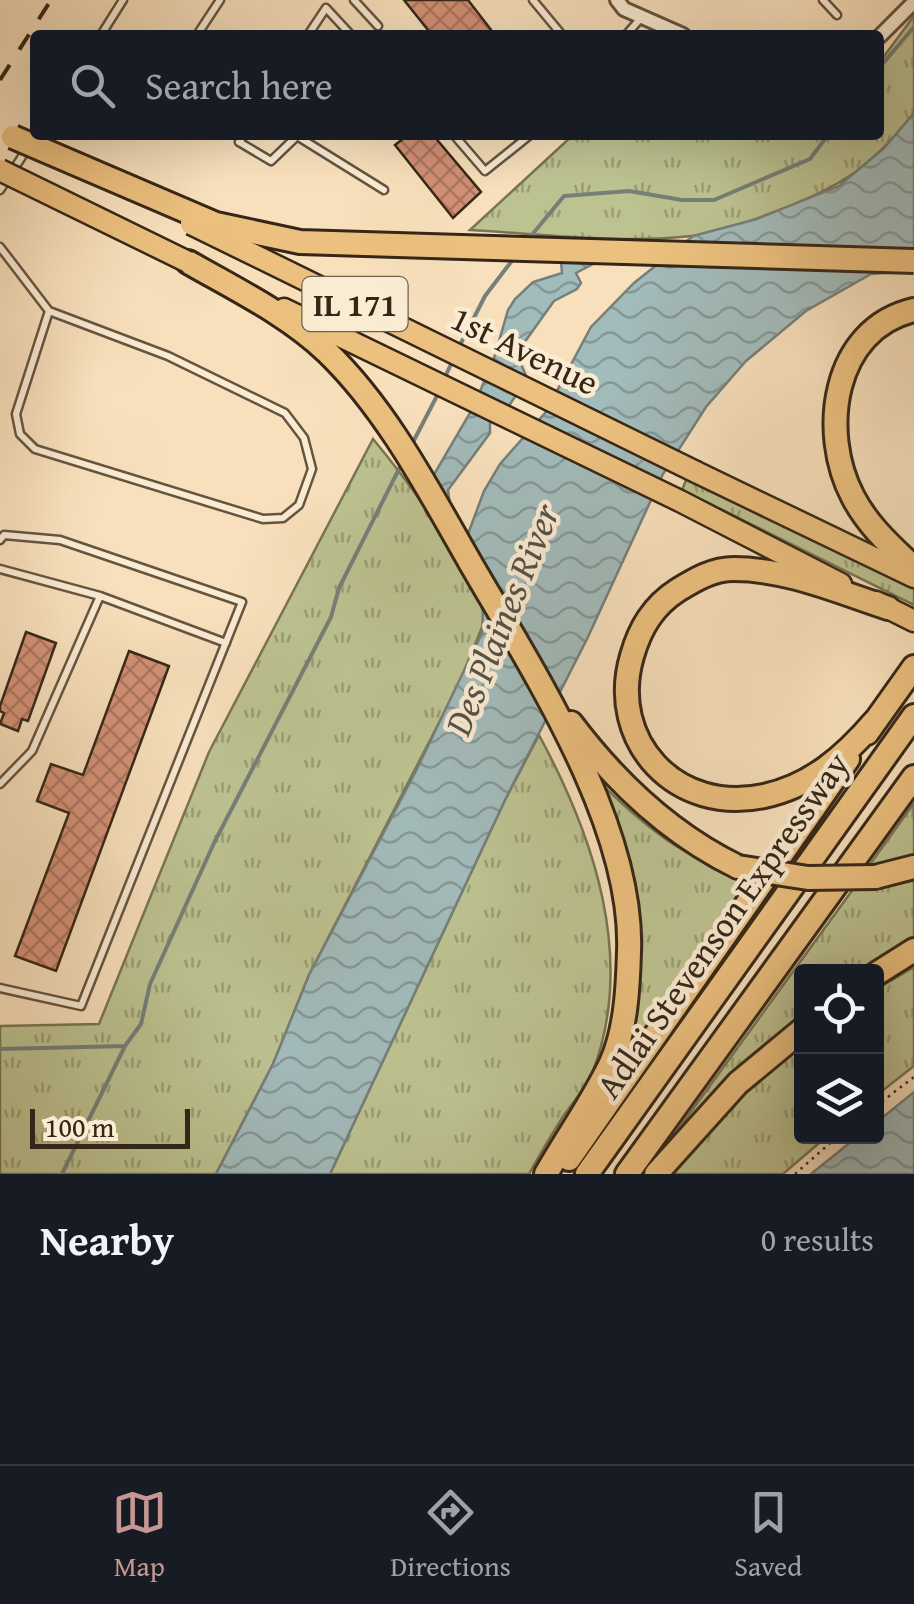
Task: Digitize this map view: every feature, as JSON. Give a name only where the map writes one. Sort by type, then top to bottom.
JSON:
[{"type":"highway","points":[[16,134],[216,224],[300,242],[914,261]]},
{"type":"highway","points":[[188,262],[292,324],[325,350],[350,377],[421,478],[583,753],[622,878],[630,947],[625,1009],[612,1060],[546,1174]]},
{"type":"highway","points":[[914,310],[877,328],[855,350],[842,372],[835,421],[840,468],[851,494],[877,532],[914,568]]},
{"type":"highway","points":[[875,721],[844,756],[802,783],[764,796],[724,799],[686,790],[656,767],[635,736],[630,718],[626,700],[630,665],[640,630],[665,599],[700,576],[732,569],[781,574],[904,616]]},
{"type":"highway","points":[[558,1174],[914,667]]},
{"type":"highway","name":"Adlai Stevenson Expressway","points":[[587,1174],[914,716]]},
{"type":"highway","points":[[583,753],[659,819],[702,849],[738,867],[808,878],[875,877],[914,867]]},
{"type":"highway","name":"Adlai Stevenson Expressway","points":[[627,1174],[914,777]]},
{"type":"highway","points":[[884,969],[914,950]]},
{"type":"highway","points":[[656,1174],[738,1083],[794,1037]]},
{"type":"main road","name":"1st Avenue","points":[[16,134],[914,577]]},
{"type":"main road","name":"IL 171","points":[[0,170],[188,262]]},
{"type":"main road","name":"1st Avenue","points":[[188,262],[680,501],[904,616]]},
{"type":"street","points":[[884,33],[914,2]]},
{"type":"street","points":[[625,3],[673,30]]},
{"type":"lane","points":[[103,30],[123,0]]},
{"type":"lane","points":[[200,30],[220,0]]},
{"type":"lane","points":[[354,0],[378,26]]},
{"type":"lane","points":[[534,0],[558,30]]},
{"type":"lane","points":[[823,0],[837,15]]},
{"type":"lane","points":[[311,30],[326,8],[346,30]]},
{"type":"lane","points":[[630,30],[642,16]]},
{"type":"lane","points":[[0,190],[16,134]]},
{"type":"lane","points":[[240,140],[271,161],[292,140]]},
{"type":"lane","points":[[305,140],[384,190]]},
{"type":"lane","points":[[458,140],[485,171],[524,140]]},
{"type":"lane","points":[[0,247],[50,312],[168,356],[286,413],[304,438],[312,470],[300,506],[284,518],[262,519],[35,448],[20,434],[16,414],[50,312]]},
{"type":"lane","points":[[0,540],[4,535],[60,540],[242,602],[81,1006],[0,988]]},
{"type":"lane","points":[[0,569],[100,596],[226,644]]},
{"type":"lane","points":[[0,784],[32,752],[100,596]]},
{"type":"path","points":[[884,1100],[914,1076]]},
{"type":"path","points":[[795,1174],[829,1144]]},
{"type":"green space","points":[[914,16],[914,113],[865,165],[812,197],[739,225],[692,236],[609,239],[470,230],[568,140],[884,140],[884,56]]},
{"type":"green space","points":[[373,439],[446,540],[485,620],[458,686],[309,975],[273,1064],[216,1174],[0,1174],[0,1026],[99,1024],[209,752]]},
{"type":"green space","points":[[687,478],[914,588],[914,605],[682,490]]},
{"type":"green space","points":[[539,735],[559,773],[591,855],[609,941],[605,1028],[593,1071],[529,1174],[330,1174],[505,800]]},
{"type":"green space","points":[[594,776],[666,839],[706,862],[752,879],[607,1081],[638,980]]},
{"type":"green space","points":[[914,803],[914,859],[866,870]]},
{"type":"green space","points":[[914,878],[914,940],[875,964],[799,964],[854,888]]},
{"type":"green space","points":[[914,967],[914,1066],[884,1090],[884,1054],[884,985]]},
{"type":"green space","points":[[794,970],[794,1023],[678,1138],[674,1135]]},
{"type":"green space","points":[[794,1051],[794,1144],[818,1144],[783,1174],[670,1174],[742,1093]]},
{"type":"water","name":"Des Plaines River","points":[[914,113],[914,266],[901,272],[871,274],[806,311],[746,361],[706,407],[663,474],[330,1174],[216,1174],[273,1064],[309,975],[417,769],[482,633],[483,609],[457,558],[429,483],[474,406],[515,299],[533,282],[562,273],[561,261],[599,261],[576,273],[581,283],[577,289],[554,301],[519,350],[527,378],[509,406],[490,420],[490,433],[448,490],[451,512],[465,542],[484,491],[500,464],[545,413],[591,327],[634,283],[693,236],[757,219],[839,186],[884,148]]},
{"type":"water","points":[[914,1092],[914,1174],[811,1174],[848,1144],[884,1144],[884,1116]]},
{"type":"building","points":[[404,0],[468,0],[491,30],[428,30]]},
{"type":"building","points":[[402,140],[437,140],[481,192],[453,218],[395,145]]},
{"type":"building","points":[[26,632],[56,643],[28,721],[22,719],[18,731],[0,724],[4,713],[0,706]]},
{"type":"building","points":[[129,651],[169,666],[56,971],[15,956],[69,813],[37,801],[51,764],[83,775]]},
{"type":"waterway","points":[[884,62],[914,27]]},
{"type":"waterway","points":[[526,242],[564,196],[629,191],[682,200],[714,200],[810,159],[824,140]]},
{"type":"waterway","points":[[459,347],[485,296],[514,258]]},
{"type":"waterway","points":[[444,379],[453,360]]},
{"type":"waterway","points":[[411,446],[439,392]]},
{"type":"waterway","points":[[62,1174],[125,1046],[141,1024],[150,984],[214,843],[331,617],[339,588],[402,463]]},
{"type":"waterway","points":[[0,1049],[125,1046]]},
{"type":"railway","points":[[32,30],[51,0]]},
{"type":"railway","points":[[0,80],[30,33]]}]
